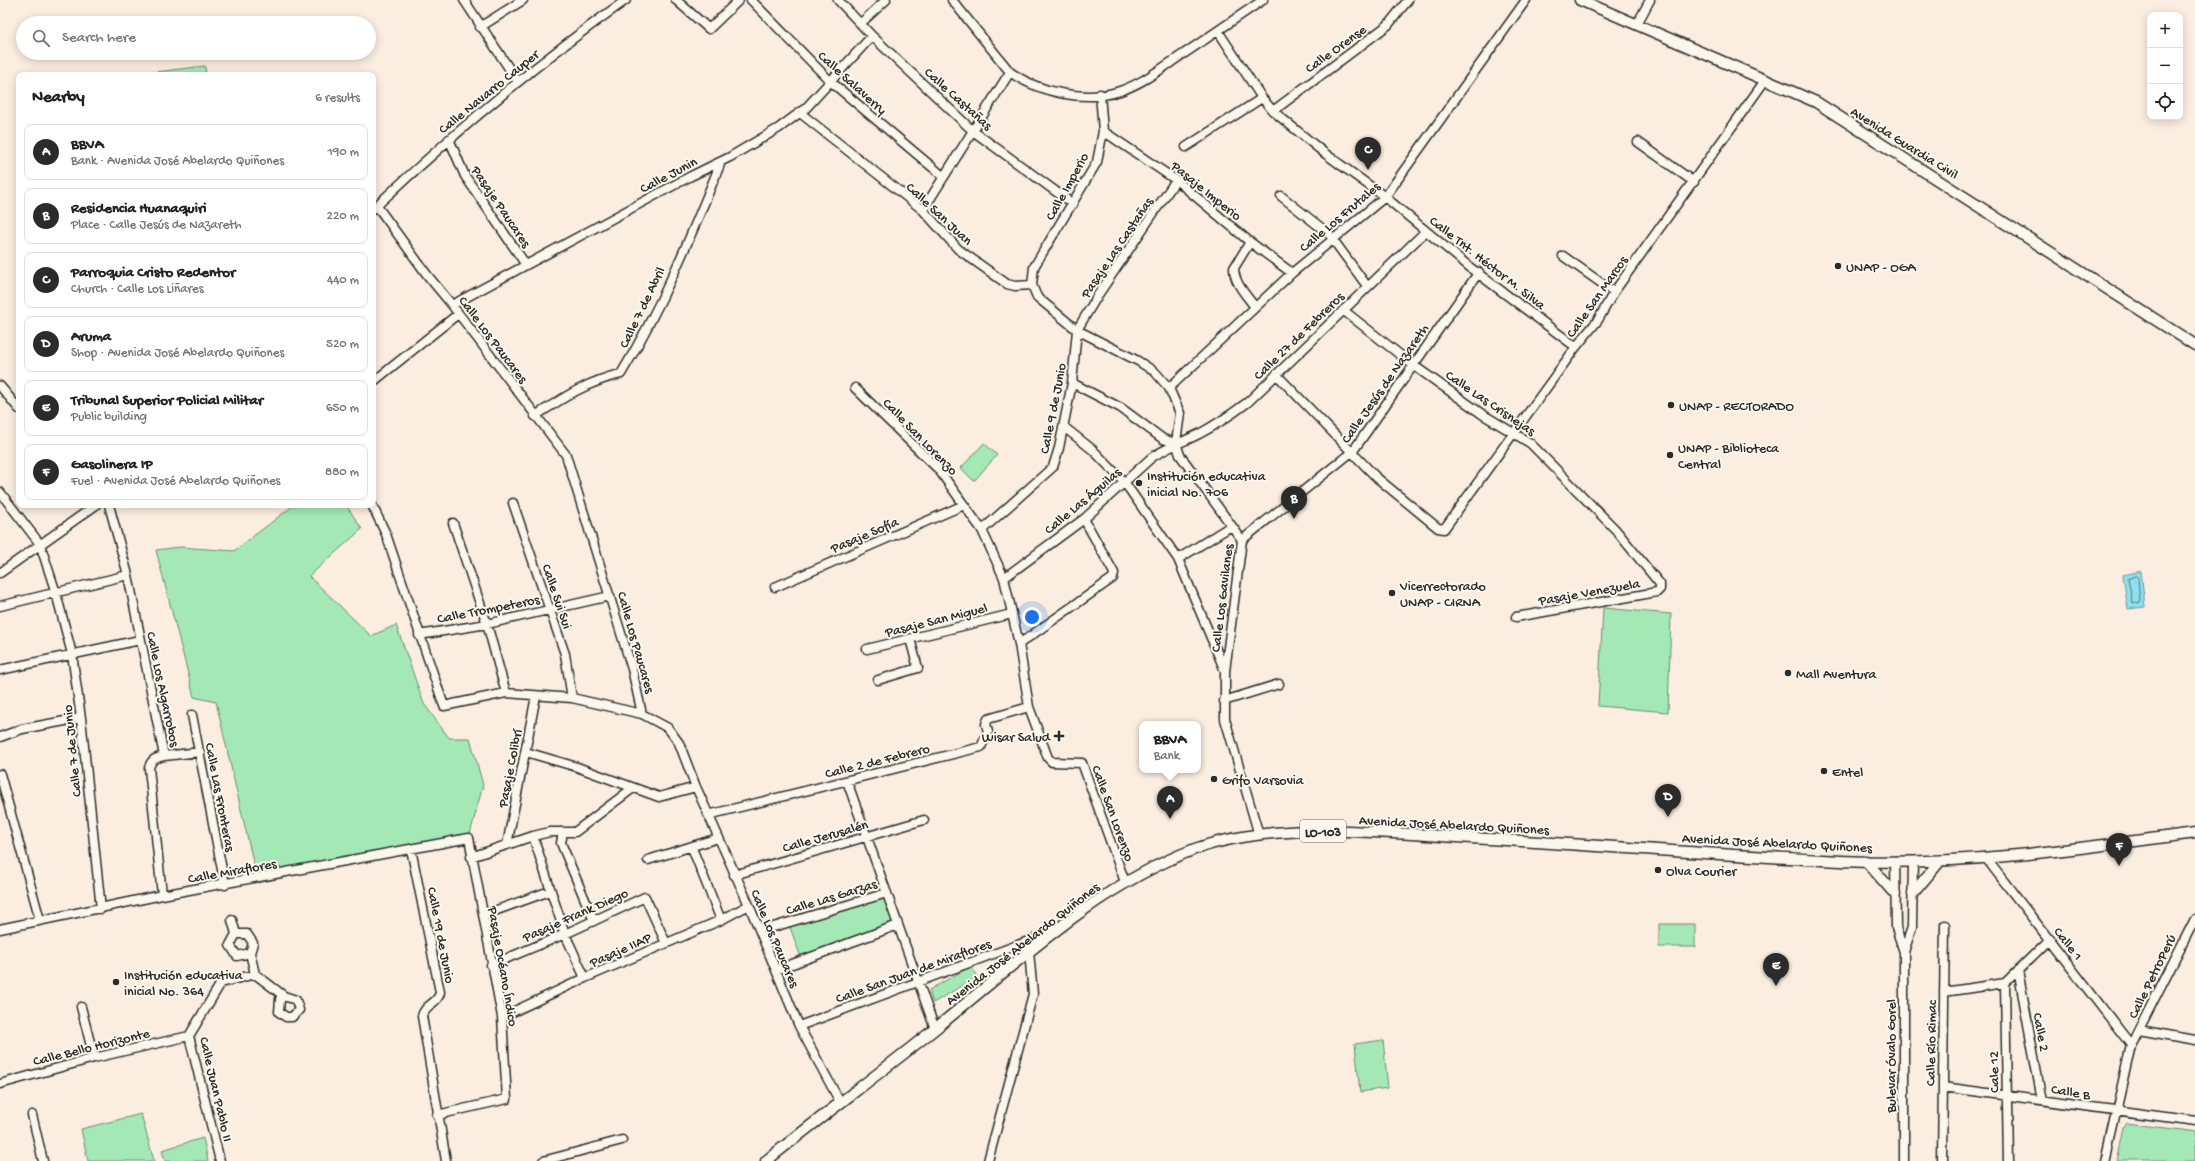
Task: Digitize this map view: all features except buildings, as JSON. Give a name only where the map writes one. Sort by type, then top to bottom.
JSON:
[{"type":"main road","name":"Avenida Guardia Civil","points":[[1580,0],[1766,79],[1816,102],[2195,345]]},
{"type":"main road","name":"Avenida José Abelardo Quiñones","points":[[766,1161],[935,1029],[1094,901],[1125,882],[1166,861],[1199,848],[1228,840],[1259,834],[1306,831],[1396,834],[1866,861],[1913,861],[1985,857],[2116,844],[2195,834]]},
{"type":"main road","points":[[1913,893],[1940,860]]},
{"type":"main road","points":[[1866,861],[1895,894]]},
{"type":"street","points":[[464,0],[480,27],[518,82]]},
{"type":"street","points":[[480,27],[523,0]]},
{"type":"street","name":"Calle Navarro Cauper","points":[[376,207],[449,139],[518,82],[626,0]]},
{"type":"street","points":[[676,0],[709,29],[739,0]]},
{"type":"street","name":"Calle Salaverry","points":[[751,0],[830,81],[944,177]]},
{"type":"street","name":"Calle Castañas","points":[[838,0],[872,36],[973,131],[1073,204]]},
{"type":"street","points":[[860,23],[886,0]]},
{"type":"street","points":[[952,0],[1010,72],[1032,86],[1065,93],[1100,94],[1120,91],[1137,84],[1263,0]]},
{"type":"street","name":"Calle Orense","points":[[1273,111],[1388,26],[1408,0]]},
{"type":"street","name":"Calle Los Frutales","points":[[1169,388],[1292,273],[1385,197],[1526,0]]},
{"type":"street","points":[[1637,24],[1650,0]]},
{"type":"street","name":"Calle Tnt. Héctor M. Silva","points":[[1218,31],[1262,98],[1273,111],[1323,152],[1385,197],[1472,269],[1479,272],[1576,346]]},
{"type":"street","name":"Calle Junin","points":[[452,305],[691,176],[721,162],[779,128],[799,112],[872,36]]},
{"type":"street","points":[[923,210],[1010,72]]},
{"type":"street","name":"Calle San Marcos","points":[[1353,451],[1376,477],[1438,528],[1441,530],[1446,528],[1576,346],[1598,320],[1614,292],[1694,182],[1766,79]]},
{"type":"street","name":"Calle Imperio","points":[[1032,285],[1034,267],[1097,162],[1103,131],[1100,94]]},
{"type":"street","points":[[1186,147],[1262,98]]},
{"type":"street","name":"Calle San Juan","points":[[799,112],[923,210],[958,249],[999,279],[1015,286],[1032,285]]},
{"type":"street","name":"Pasaje Imperio","points":[[1103,131],[1176,180],[1250,242],[1292,273]]},
{"type":"street","name":"Pasaje Paucares","points":[[449,139],[465,176],[526,265]]},
{"type":"street","points":[[1638,142],[1694,182]]},
{"type":"street","name":"Calle 7 de Abril","points":[[536,416],[579,388],[601,378],[621,374],[643,337],[702,209],[721,162]]},
{"type":"street","name":"Pasaje Las Castañas","points":[[1077,330],[1098,295],[1176,180]]},
{"type":"street","points":[[1281,196],[1329,234],[1367,286]]},
{"type":"street","name":"Calle Los Paucares","points":[[376,209],[452,305],[566,454],[632,668],[642,714],[668,728],[679,743],[696,787],[760,931],[799,1026],[840,1102]]},
{"type":"street","name":"Calle 27 de Febreros","points":[[1176,443],[1197,435],[1225,419],[1248,402],[1367,286],[1426,231]]},
{"type":"street","points":[[1250,242],[1234,268],[1234,272],[1239,285],[1255,307]]},
{"type":"street","points":[[1563,256],[1614,292]]},
{"type":"street","name":"Calle Jesús de Nazareth","points":[[1242,540],[1353,451],[1479,272]]},
{"type":"street","points":[[1032,285],[1037,296],[1077,330],[1138,361],[1155,372],[1169,388],[1180,412],[1176,443],[1163,439],[1121,408],[1072,383]]},
{"type":"street","name":"Calle Las Crisnejas","points":[[1343,310],[1413,365],[1482,414],[1530,443],[1615,529],[1660,584]]},
{"type":"street","points":[[376,380],[458,314]]},
{"type":"street","name":"Calle 9 de Junio","points":[[982,530],[1053,467],[1064,427],[1072,383],[1077,330]]},
{"type":"street","points":[[1276,374],[1353,451]]},
{"type":"street","points":[[0,386],[16,406]]},
{"type":"street","name":"Calle San Lorenzo","points":[[855,388],[939,470],[982,530],[1004,578],[1019,644],[1029,707],[1049,760],[1082,763],[1125,882]]},
{"type":"street","points":[[1064,427],[1093,450],[1126,483],[1178,559],[1225,671]]},
{"type":"street","name":"Calle Las Águilas","points":[[1004,578],[1084,519],[1126,483],[1151,458],[1176,443]]},
{"type":"street","name":"Calle Los Gavilanes","points":[[1176,443],[1180,454],[1242,540],[1225,671],[1224,719],[1259,834]]},
{"type":"street","name":"Calle 7 de Junio","points":[[0,492],[40,544],[56,593],[72,654],[81,718],[101,908]]},
{"type":"street","name":"Calle Sui Sui","points":[[514,503],[565,654],[572,698]]},
{"type":"street","name":"Pasaje Sofía","points":[[775,587],[964,505]]},
{"type":"street","points":[[0,573],[92,508]]},
{"type":"street","name":"Calle Los Algarrobos","points":[[110,508],[128,575],[164,756],[150,762],[149,768],[162,895]]},
{"type":"street","points":[[373,508],[386,534],[418,635],[444,706],[506,693],[572,698],[642,714]]},
{"type":"street","points":[[1019,644],[1113,578],[1114,574],[1084,519]]},
{"type":"street","points":[[453,523],[487,624],[506,693]]},
{"type":"street","points":[[1178,559],[1231,526]]},
{"type":"street","points":[[0,606],[128,575]]},
{"type":"street","name":"Pasaje Venezuela","points":[[1516,617],[1657,592],[1660,589],[1660,584]]},
{"type":"street","name":"Calle Trompeteros","points":[[418,635],[487,624],[610,596]]},
{"type":"street","name":"Pasaje San Miguel","points":[[867,649],[1012,614]]},
{"type":"street","points":[[878,680],[918,668],[910,639]]},
{"type":"street","points":[[0,670],[140,640]]},
{"type":"street","points":[[1224,701],[1278,684]]},
{"type":"street","name":"Pasaje Colibrí","points":[[507,845],[536,696]]},
{"type":"street","name":"Calle 2 de Febrero","points":[[708,815],[981,747],[988,732],[986,724],[988,719],[1029,707]]},
{"type":"street","name":"Calle Las Fronteras","points":[[192,715],[225,885]]},
{"type":"street","points":[[0,737],[22,728],[81,718]]},
{"type":"street","points":[[164,756],[200,752]]},
{"type":"street","points":[[526,752],[577,767],[659,797],[696,787]]},
{"type":"street","points":[[0,774],[40,920]]},
{"type":"street","points":[[847,781],[935,1029]]},
{"type":"street","points":[[471,857],[533,836],[550,832],[575,832],[633,788]]},
{"type":"street","name":"Calle Jerusalén","points":[[734,875],[924,820]]},
{"type":"street","points":[[563,832],[561,842],[594,921]]},
{"type":"street","points":[[533,836],[565,934],[585,978]]},
{"type":"street","name":"Calle Miraflores","points":[[0,929],[162,895],[225,885],[469,838]]},
{"type":"street","name":"Pasaje Océano Índico","points":[[437,1115],[507,1099],[502,1017],[471,857],[469,838]]},
{"type":"street","points":[[648,860],[692,848],[718,838]]},
{"type":"street","points":[[692,848],[721,920]]},
{"type":"street","name":"Calle 19 de Junio","points":[[412,849],[440,992],[439,997],[423,1011],[422,1016],[437,1115],[446,1161]]},
{"type":"street","name":"Calle 1","points":[[1985,857],[2132,1045]]},
{"type":"street","name":"Bulevar Óvalo Gorel","points":[[1895,861],[1896,928],[1904,952]]},
{"type":"street","name":"Bulevar Óvalo Gorel","points":[[1904,1161],[1904,952],[1912,927],[1913,861]]},
{"type":"street","points":[[483,915],[550,891]]},
{"type":"street","name":"Calle Las Garzas","points":[[760,931],[887,893]]},
{"type":"street","name":"Pasaje Frank Diego","points":[[491,965],[565,934],[645,897],[666,943]]},
{"type":"street","name":"Pasaje IIAP","points":[[502,1017],[585,978],[721,920],[749,906]]},
{"type":"street","name":"Calle PetroPerú","points":[[2105,1161],[2132,1045],[2191,934],[2195,919]]},
{"type":"street","points":[[232,920],[236,934],[230,946],[237,956],[250,953]]},
{"type":"street","points":[[776,970],[898,925]]},
{"type":"street","name":"Calle Río Rimac","points":[[1942,1161],[1945,925]]},
{"type":"street","name":"Calle San Juan de Miraflores","points":[[799,1026],[1057,930]]},
{"type":"street","points":[[236,934],[247,934],[251,938],[253,943],[250,953],[255,974],[284,996]]},
{"type":"street","points":[[1944,992],[2004,983],[2050,939]]},
{"type":"street","points":[[988,1161],[1033,994],[1029,952]]},
{"type":"street","name":"Calle 2","points":[[2018,970],[2042,1100]]},
{"type":"street","name":"Calle Juan Pablo II","points":[[220,1161],[189,1036],[221,983],[255,974]]},
{"type":"street","name":"Cale 12","points":[[2004,983],[2008,1161]]},
{"type":"street","points":[[81,1007],[94,1058]]},
{"type":"street","points":[[2139,1030],[2195,1040]]},
{"type":"street","name":"Calle Bello Horizonte","points":[[0,1084],[94,1058],[189,1036]]},
{"type":"street","name":"Calle B","points":[[1943,1087],[2195,1121]]},
{"type":"street","points":[[32,1115],[43,1161]]},
{"type":"street","points":[[543,1161],[622,1140]]},
{"type":"green space","points":[[205,66],[206,72],[155,72]]},
{"type":"green space","points":[[984,443],[997,455],[974,481],[961,468]]},
{"type":"green space","points":[[290,508],[348,508],[362,529],[309,576],[371,636],[396,625],[424,704],[449,738],[470,738],[483,785],[469,838],[258,883],[216,702],[194,697],[156,550],[180,547],[234,551]]},
{"type":"green space","points":[[1603,608],[1671,614],[1668,712],[1598,706]]},
{"type":"green space","points":[[885,896],[896,926],[801,957],[789,925]]},
{"type":"green space","points":[[1659,924],[1695,924],[1695,947],[1659,947]]},
{"type":"green space","points":[[971,966],[977,977],[933,1003],[929,990]]},
{"type":"green space","points":[[1383,1040],[1388,1088],[1360,1092],[1355,1044]]},
{"type":"green space","points":[[141,1114],[154,1161],[88,1161],[81,1129]]},
{"type":"green space","points":[[2127,1123],[2195,1132],[2195,1161],[2117,1161],[2124,1128]]},
{"type":"green space","points":[[203,1138],[208,1161],[165,1161],[162,1150]]},
{"type":"water","points":[[2141,571],[2145,607],[2128,609],[2123,575]]},
{"type":"place","name":"Parroquia Cristo Redentor","points":[[1368,170]]},
{"type":"place","name":"UNAP - OGA","points":[[1838,266]]},
{"type":"place","name":"UNAP - RECTORADO","points":[[1671,405]]},
{"type":"place","name":"UNAP - Biblioteca Central","points":[[1670,455]]},
{"type":"place","name":"Institución educativa inicial No. 706","points":[[1139,483]]},
{"type":"place","name":"Residencia Huanaquiri","points":[[1294,519]]},
{"type":"place","name":"Vicerrectorado UNAP - CIRNA","points":[[1392,593]]},
{"type":"place","name":"Mall Aventura","points":[[1788,673]]},
{"type":"place","name":"Wisar Salud","points":[[1059,736]]},
{"type":"place","name":"Entel","points":[[1824,771]]},
{"type":"place","name":"Grifo Varsovia","points":[[1214,779]]},
{"type":"place","name":"Aruma","points":[[1668,817]]},
{"type":"place","name":"BBVA","points":[[1170,819]]},
{"type":"place","name":"Gasolinera IP","points":[[2119,866]]},
{"type":"place","name":"Olva Courier","points":[[1658,870]]},
{"type":"place","name":"Institución educativa inicial No. 364","points":[[116,982]]},
{"type":"place","name":"Tribunal Superior Policial Militar","points":[[1776,986]]}]
